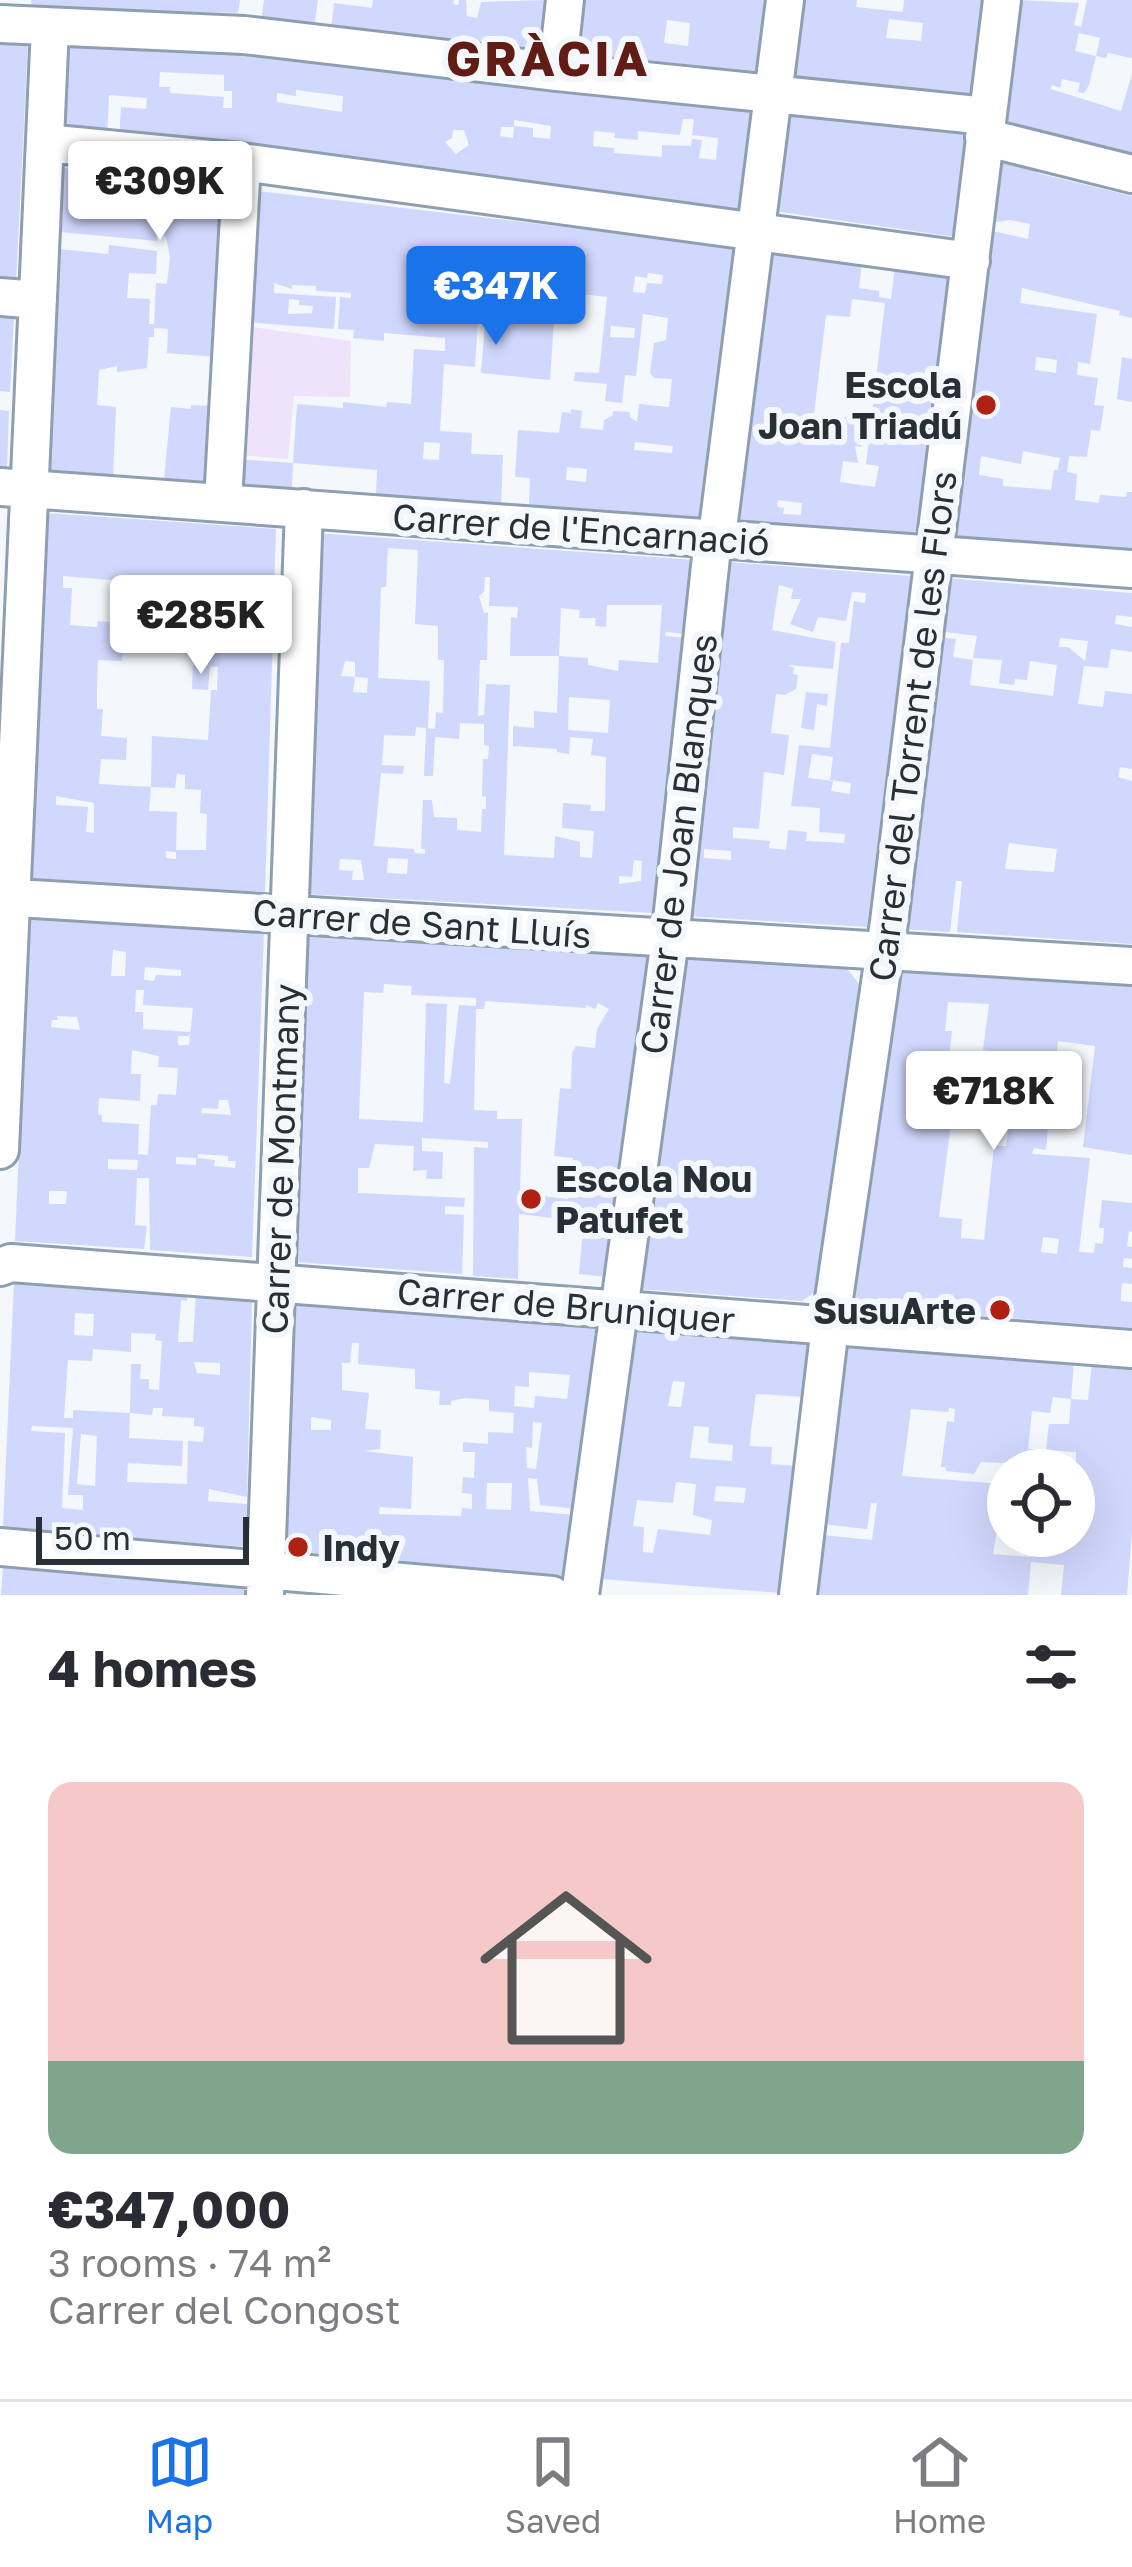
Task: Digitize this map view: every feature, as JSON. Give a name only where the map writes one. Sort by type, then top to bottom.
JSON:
[{"type":"street","points":[[557,72],[565,0]]},
{"type":"street","name":"Carrer de Joan Blanques","points":[[580,1595],[670,939],[784,0]]},
{"type":"street","name":"Carrer del Torrent de les Flors","points":[[798,1595],[830,1326],[884,953],[1002,0]]},
{"type":"street","points":[[0,24],[247,18],[557,72],[772,93],[986,126],[1132,174]]},
{"type":"street","points":[[0,1150],[15,488],[38,300],[50,26]]},
{"type":"street","points":[[45,143],[242,163],[971,261]]},
{"type":"street","points":[[223,502],[242,163]]},
{"type":"street","points":[[0,297],[38,300]]},
{"type":"street","name":"Carrer de l'Encarnació","points":[[15,488],[1132,569]]},
{"type":"street","name":"Carrer de Montmany","points":[[265,1582],[304,508]]},
{"type":"street","name":"Carrer de Sant Lluís","points":[[6,897],[1132,966]]},
{"type":"street","name":"Carrer de Bruniquer","points":[[0,1267],[10,1263],[274,1280],[1132,1349]]},
{"type":"street","points":[[0,1547],[265,1582],[552,1595]]},
{"type":"shaded area","points":[[246,326],[351,341],[350,397],[294,396],[288,459],[240,455]]},
{"type":"building","points":[[31,0],[240,0],[238,13],[32,7]]},
{"type":"building","points":[[264,0],[318,0],[314,28],[261,22]]},
{"type":"building","points":[[373,0],[454,0],[458,5],[459,0],[466,0],[467,16],[477,18],[481,2],[547,0],[540,55],[331,30],[334,3],[372,8]]},
{"type":"building","points":[[580,0],[765,0],[755,80],[573,59]],"holes":[[[667,20],[690,23],[688,46],[664,43]]]},
{"type":"building","points":[[798,0],[857,0],[856,7],[903,12],[904,0],[984,0],[972,97],[906,89],[905,98],[786,84]],"holes":[[[889,19],[923,23],[921,41],[886,38]]]},
{"type":"building","points":[[1016,0],[1079,3],[1074,25],[1081,27],[1087,0],[1132,0],[1132,58],[1108,53],[1106,58],[1096,56],[1084,93],[1078,92],[1080,83],[1062,79],[1060,88],[1052,85],[1051,89],[1121,111],[1132,74],[1132,161],[1000,130]],"holes":[[[1079,33],[1100,38],[1096,56],[1075,51]]]},
{"type":"building","points":[[0,40],[28,41],[16,283],[0,282]]},
{"type":"building","points":[[69,42],[264,47],[753,105],[739,214],[119,141],[121,107],[146,109],[147,98],[109,95],[107,140],[65,135]],"holes":[[[160,72],[224,75],[224,91],[232,91],[232,108],[223,108],[224,97],[170,93],[170,87],[159,87]],[[296,90],[343,96],[342,112],[277,102],[277,93],[296,96]],[[683,119],[694,119],[692,135],[718,138],[716,160],[699,158],[702,140],[692,139],[691,146],[662,145],[662,157],[614,153],[614,148],[593,146],[594,131],[638,140],[638,131],[680,135]],[[514,120],[551,126],[550,139],[533,137],[533,128],[514,126]],[[501,127],[514,127],[513,138],[500,136]],[[453,130],[464,130],[469,145],[456,154],[445,142],[452,138]]]},
{"type":"building","points":[[781,102],[971,127],[956,237],[766,210]]},
{"type":"building","points":[[997,154],[1038,164],[1037,173],[1132,196],[1132,318],[1022,288],[1020,303],[1097,314],[1090,364],[1078,362],[1077,375],[1098,378],[1094,405],[1104,406],[1100,431],[1091,430],[1087,457],[1069,456],[1067,472],[1077,474],[1075,500],[1099,503],[1100,495],[1126,497],[1132,492],[1132,552],[949,538],[988,230],[1028,239],[1030,224],[989,223]],"holes":[[[1036,357],[1057,360],[1056,373],[1035,370]],[[1023,451],[1060,458],[1051,490],[1003,486],[1003,479],[979,475],[981,456],[1021,464]]]},
{"type":"building","points":[[63,168],[225,186],[216,357],[167,353],[168,329],[154,328],[156,283],[167,284],[166,236],[157,235],[157,241],[60,232]]},
{"type":"building","points":[[250,190],[735,247],[701,519],[529,506],[530,478],[515,477],[518,430],[559,433],[562,412],[571,413],[571,409],[582,411],[580,428],[603,430],[604,420],[613,411],[630,412],[637,422],[639,404],[669,407],[672,379],[654,378],[650,373],[654,343],[666,340],[668,318],[643,314],[636,376],[625,375],[622,403],[605,401],[607,384],[574,381],[575,372],[599,373],[607,297],[556,291],[550,380],[481,373],[485,323],[478,321],[475,367],[444,364],[440,431],[472,433],[471,454],[503,455],[501,504],[376,495],[377,470],[293,463],[297,404],[343,408],[343,402],[386,407],[387,402],[411,404],[414,349],[445,351],[445,338],[384,333],[384,341],[353,338],[354,330],[338,329],[340,297],[351,298],[351,293],[316,291],[316,286],[292,285],[292,289],[274,283],[274,293],[336,297],[334,329],[243,322]],"holes":[[[507,246],[518,250],[517,262],[510,260],[508,280],[502,278]],[[663,275],[662,284],[647,283],[645,293],[633,292],[635,276]],[[289,299],[313,306],[312,313],[288,314]],[[611,326],[635,328],[634,338],[610,337]],[[424,442],[440,443],[439,460],[423,459]],[[635,442],[673,446],[672,453],[634,450]],[[567,467],[587,469],[586,482],[566,480]]]},
{"type":"building","points":[[109,245],[157,251],[156,274],[129,273],[127,298],[150,299],[149,324],[154,324],[154,337],[149,337],[147,368],[99,370],[97,405],[116,407],[113,477],[48,472],[59,249],[108,254]]},
{"type":"building","points":[[767,251],[862,262],[859,288],[879,291],[879,297],[891,299],[895,266],[949,273],[916,536],[734,522]],"holes":[[[852,299],[885,303],[866,464],[879,466],[875,487],[840,482],[843,461],[858,463],[855,446],[861,447],[864,419],[814,414],[826,315],[850,317]],[[778,500],[802,503],[801,515],[783,514]]]},
{"type":"building","points":[[0,315],[14,317],[10,392],[0,391]]},
{"type":"building","points":[[1122,357],[1132,359],[1132,402],[1117,399]]},
{"type":"building","points":[[191,405],[214,406],[209,483],[164,480],[171,407],[191,409]]},
{"type":"building","points":[[0,410],[9,411],[7,468],[0,468]]},
{"type":"building","points":[[235,459],[293,463],[292,488],[234,485]]},
{"type":"building","points":[[46,513],[276,529],[274,587],[213,578],[213,599],[182,597],[181,620],[155,619],[155,610],[126,608],[127,586],[135,587],[135,582],[63,576],[63,588],[72,588],[70,625],[126,623],[122,661],[98,660],[97,709],[103,709],[101,736],[127,738],[126,760],[101,759],[99,784],[151,787],[152,736],[208,740],[211,690],[217,690],[218,667],[208,666],[208,650],[241,652],[242,612],[254,613],[254,597],[274,598],[265,892],[31,878]],"holes":[[[177,774],[185,775],[185,789],[201,790],[200,813],[207,814],[206,850],[176,850],[177,812],[149,811],[151,787],[175,788]],[[56,796],[94,803],[94,833],[86,832],[88,807],[56,805]]]},
{"type":"building","points":[[316,533],[696,560],[687,634],[666,632],[665,636],[686,638],[653,913],[306,894]],"holes":[[[388,548],[418,550],[415,624],[438,626],[438,660],[444,660],[443,713],[436,712],[435,729],[426,728],[424,776],[433,776],[435,737],[459,739],[460,723],[484,724],[484,745],[489,746],[488,759],[483,759],[486,809],[482,809],[481,832],[457,830],[457,818],[434,817],[432,800],[423,800],[421,849],[425,854],[374,846],[381,773],[403,774],[404,766],[382,765],[384,735],[415,736],[416,727],[428,728],[430,681],[378,678],[381,587],[386,587]],[[485,577],[490,577],[489,606],[518,607],[517,618],[511,617],[510,656],[559,656],[557,713],[534,711],[534,728],[513,726],[513,746],[569,754],[570,737],[593,739],[591,755],[606,757],[605,811],[563,803],[562,828],[594,831],[592,858],[580,857],[580,842],[555,836],[554,858],[504,855],[510,685],[486,684],[484,715],[478,716],[480,660],[487,660],[488,613],[479,596]],[[607,605],[662,605],[658,663],[619,660],[618,671],[588,665],[588,658],[559,656],[561,608],[580,610],[579,618],[596,618],[595,626],[606,627]],[[345,661],[355,662],[355,677],[341,676]],[[355,677],[368,678],[367,693],[353,692]],[[569,697],[610,700],[608,733],[568,730]],[[388,858],[408,859],[407,874],[387,873]],[[340,859],[361,860],[364,880],[352,880],[353,871],[339,870]],[[634,860],[642,861],[641,881],[619,884],[619,876],[632,877]]]},
{"type":"building","points":[[729,562],[911,576],[867,927],[685,916]],"holes":[[[779,585],[793,589],[791,599],[801,599],[790,624],[813,632],[818,617],[846,621],[852,592],[866,593],[865,603],[854,601],[849,643],[841,643],[830,748],[799,745],[791,806],[820,808],[819,832],[845,834],[844,843],[806,841],[807,832],[788,830],[786,850],[769,848],[770,841],[733,838],[733,827],[759,829],[764,772],[784,775],[789,735],[771,733],[776,694],[796,689],[798,675],[789,665],[833,669],[836,642],[772,630]],[[812,754],[833,757],[830,780],[851,783],[850,794],[831,791],[833,781],[808,778]],[[704,849],[731,851],[731,860],[704,858]]]},
{"type":"building","points":[[944,578],[1132,593],[1132,617],[1116,615],[1115,624],[1132,627],[1132,652],[1111,649],[1108,668],[1084,666],[1078,704],[1103,707],[1105,691],[1132,694],[1132,769],[1120,767],[1118,777],[1132,781],[1132,944],[957,932],[962,881],[956,881],[950,932],[899,929],[936,637],[956,639],[953,657],[973,660],[970,685],[1053,696],[1057,665],[1030,661],[1027,680],[999,683],[1002,660],[973,658],[977,636],[937,631]],"holes":[[[1060,638],[1088,641],[1085,661],[1068,647],[1059,647]],[[1009,843],[1057,849],[1054,872],[1005,869]]]},
{"type":"building","points":[[193,665],[210,666],[208,690],[192,689]]},
{"type":"building","points":[[806,692],[828,694],[827,706],[817,704],[814,730],[801,728]]},
{"type":"building","points":[[29,919],[264,932],[252,1257],[150,1250],[149,1178],[137,1178],[135,1225],[147,1226],[144,1249],[15,1241]],"holes":[[[113,950],[126,952],[125,976],[111,976]],[[145,967],[181,970],[181,976],[156,975],[154,981],[144,980]],[[136,990],[144,990],[143,1005],[193,1008],[189,1045],[178,1045],[178,1036],[190,1032],[143,1029],[143,1012],[135,1012]],[[77,1017],[80,1030],[51,1027],[52,1020]],[[132,1050],[159,1056],[158,1067],[178,1068],[176,1095],[158,1094],[157,1105],[151,1105],[148,1155],[138,1154],[139,1124],[102,1122],[98,1114],[99,1098],[140,1101],[141,1074],[131,1074]],[[219,1100],[228,1100],[231,1115],[201,1113],[202,1108],[218,1109]],[[198,1154],[236,1161],[235,1168],[196,1158],[196,1165],[176,1164],[176,1157],[198,1158]],[[108,1159],[138,1160],[137,1170],[108,1169]],[[49,1191],[67,1191],[66,1204],[49,1204]]]},
{"type":"building","points":[[304,935],[648,954],[607,1277],[579,1274],[583,1230],[552,1226],[552,1218],[519,1214],[518,1279],[473,1276],[474,1147],[488,1148],[488,1142],[422,1138],[422,1151],[443,1152],[442,1179],[426,1179],[427,1170],[413,1171],[414,1146],[375,1144],[369,1168],[358,1168],[358,1193],[465,1198],[464,1207],[445,1206],[445,1214],[464,1215],[462,1274],[295,1262]],"holes":[[[384,984],[412,986],[411,995],[476,998],[476,1006],[459,1005],[450,1084],[444,1083],[447,1004],[426,1003],[423,1122],[359,1119],[364,992],[383,993]],[[485,1001],[595,1009],[598,1003],[609,1009],[597,1029],[595,1048],[576,1046],[572,1053],[571,1089],[560,1088],[554,1156],[573,1158],[568,1199],[520,1193],[522,1119],[497,1119],[497,1111],[474,1110],[476,1009],[484,1009]]]},
{"type":"building","points":[[680,956],[846,967],[859,984],[819,1289],[802,1301],[638,1289]]},
{"type":"building","points":[[894,970],[1132,984],[1132,1155],[1083,1147],[1095,1046],[1058,1041],[1053,1086],[1030,1083],[1027,1100],[1050,1103],[1046,1150],[1034,1148],[1032,1154],[1090,1158],[1079,1252],[1094,1253],[1095,1243],[1103,1244],[1104,1228],[1099,1228],[1102,1200],[1132,1203],[1127,1246],[1132,1247],[1132,1259],[1124,1258],[1123,1267],[1132,1268],[1132,1284],[1122,1283],[1121,1301],[1132,1302],[1132,1328],[850,1305]],"holes":[[[948,1002],[989,1004],[983,1050],[1020,1054],[1006,1146],[994,1146],[984,1240],[961,1238],[962,1219],[939,1217],[952,1115],[975,1116],[982,1062],[949,1059]],[[1043,1237],[1059,1239],[1057,1254],[1041,1252]]]},
{"type":"building","points":[[14,1282],[188,1294],[187,1301],[181,1300],[178,1342],[193,1342],[196,1294],[252,1301],[247,1497],[209,1489],[208,1501],[247,1504],[246,1547],[3,1527]],"holes":[[[75,1313],[94,1314],[93,1336],[74,1335]],[[131,1333],[156,1334],[155,1340],[162,1341],[159,1390],[149,1389],[149,1379],[140,1379],[141,1364],[131,1364],[130,1413],[73,1410],[73,1418],[64,1418],[68,1360],[92,1361],[93,1349],[131,1352]],[[194,1362],[220,1363],[220,1375],[197,1373]],[[153,1408],[163,1408],[162,1416],[194,1418],[194,1426],[204,1427],[203,1442],[188,1441],[187,1484],[127,1482],[128,1463],[182,1466],[183,1441],[129,1438],[130,1413],[152,1415]],[[32,1426],[73,1428],[68,1495],[83,1495],[83,1510],[62,1508],[65,1433],[31,1431]],[[81,1434],[97,1436],[95,1486],[77,1484]]]},
{"type":"building","points":[[294,1304],[601,1327],[577,1509],[540,1505],[537,1479],[528,1478],[530,1511],[577,1515],[568,1576],[285,1550]],"holes":[[[352,1343],[359,1343],[358,1364],[415,1369],[415,1389],[440,1391],[439,1405],[465,1398],[489,1400],[489,1411],[514,1413],[513,1433],[488,1432],[488,1444],[463,1442],[463,1452],[475,1452],[474,1478],[463,1477],[462,1493],[472,1494],[472,1509],[462,1508],[461,1516],[379,1514],[380,1507],[411,1509],[413,1457],[364,1451],[380,1449],[381,1430],[365,1429],[369,1393],[342,1390],[342,1363],[350,1363]],[[529,1372],[570,1375],[567,1399],[535,1396],[534,1408],[514,1406],[515,1386],[529,1387]],[[311,1417],[331,1420],[331,1430],[311,1430]],[[533,1422],[542,1423],[536,1469],[527,1468],[526,1447],[532,1448]],[[487,1483],[512,1483],[511,1510],[486,1509]]]},
{"type":"building","points":[[633,1329],[812,1343],[805,1397],[756,1394],[751,1430],[750,1446],[772,1447],[771,1464],[796,1466],[780,1593],[602,1579]],"holes":[[[673,1381],[685,1382],[681,1407],[668,1406]],[[694,1426],[709,1427],[708,1443],[733,1445],[732,1461],[690,1458]],[[676,1482],[696,1484],[693,1515],[712,1520],[710,1535],[658,1529],[653,1553],[643,1552],[644,1527],[633,1526],[637,1500],[673,1503]],[[716,1486],[746,1488],[744,1503],[714,1501]]]},
{"type":"building","points":[[845,1345],[1074,1362],[1071,1399],[1088,1400],[1092,1364],[1132,1367],[1132,1532],[1127,1595],[1061,1595],[1064,1565],[1031,1562],[1028,1595],[814,1595],[822,1535],[872,1540],[877,1503],[871,1503],[867,1529],[822,1524]]},
{"type":"building","points":[[3,1568],[245,1588],[245,1595],[1,1595]]},
{"type":"place","name":"Escola Joan Triadú","points":[[986,405]]},
{"type":"place","name":"Escola Nou Patufet","points":[[531,1199]]},
{"type":"place","name":"SusuArte","points":[[1000,1310]]},
{"type":"place","name":"Indy","points":[[298,1547]]},
{"type":"district","name":"GRÀCIA","points":[[548,58]]}]
